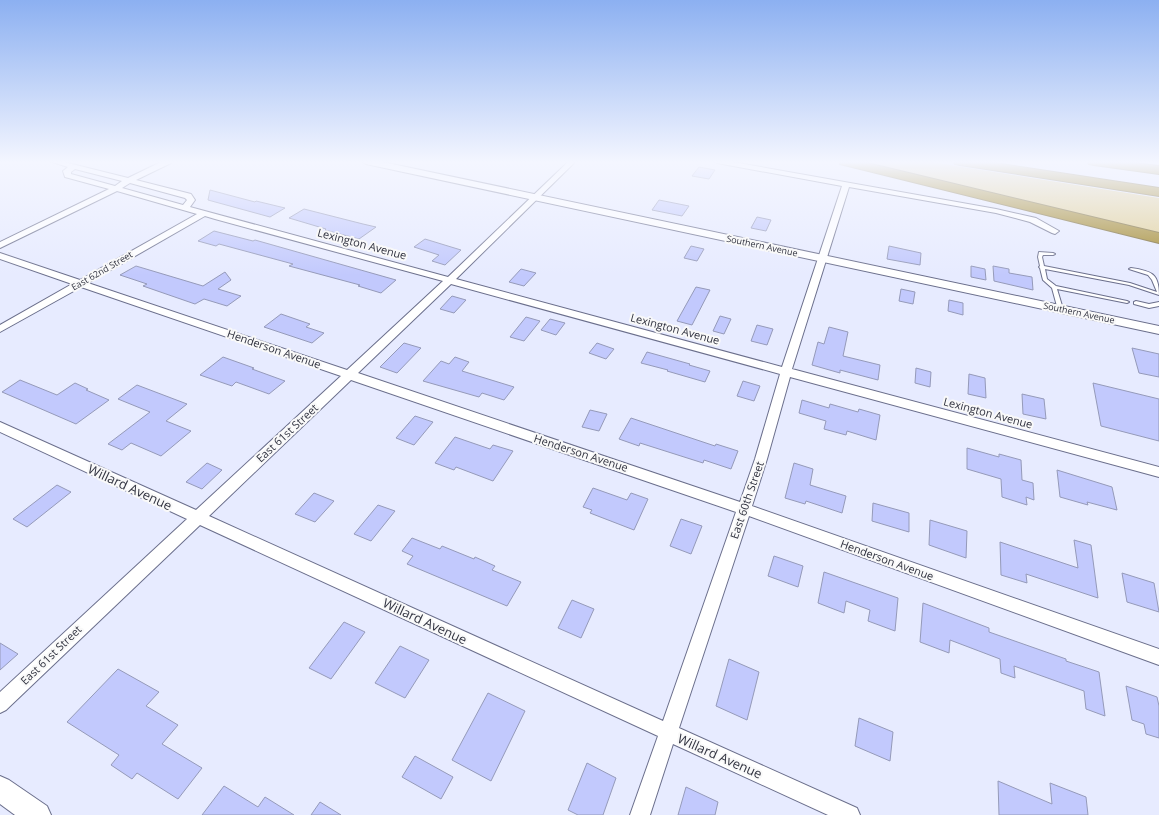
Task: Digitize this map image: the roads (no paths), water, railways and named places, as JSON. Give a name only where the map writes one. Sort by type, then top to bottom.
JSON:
[{"type":"highway","points":[[989,199],[1032,213],[1137,239],[1159,247]]},
{"type":"highway","points":[[1002,199],[1159,238]]},
{"type":"street","points":[[0,245],[94,199]]},
{"type":"street","name":"Lexington Avenue","points":[[154,199],[1159,472]]},
{"type":"street","points":[[185,208],[192,199]]},
{"type":"street","name":"East 61st Street","points":[[0,704],[450,280],[533,199]]},
{"type":"street","name":"Southern Avenue","points":[[544,199],[1159,330]]},
{"type":"street","name":"East 60th Street","points":[[640,815],[761,459],[786,371],[841,199]]},
{"type":"street","points":[[928,199],[1009,214],[1033,220],[1055,230]]},
{"type":"street","name":"East 62nd Street","points":[[0,329],[204,213]]},
{"type":"street","name":"Henderson Avenue","points":[[0,256],[744,509],[1159,657]]},
{"type":"street","name":"Willard Avenue","points":[[0,427],[850,815]]},
{"type":"street","points":[[0,789],[38,815]]},
{"type":"lane","points":[[1053,254],[1041,253],[1040,257],[1045,280],[1054,287],[1127,302]]},
{"type":"lane","points":[[1041,267],[1130,284],[1159,294]]},
{"type":"lane","points":[[1131,269],[1152,275],[1159,291]]},
{"type":"lane","points":[[1054,287],[1060,309]]},
{"type":"lane","points":[[1136,303],[1149,306],[1159,304]]}]
